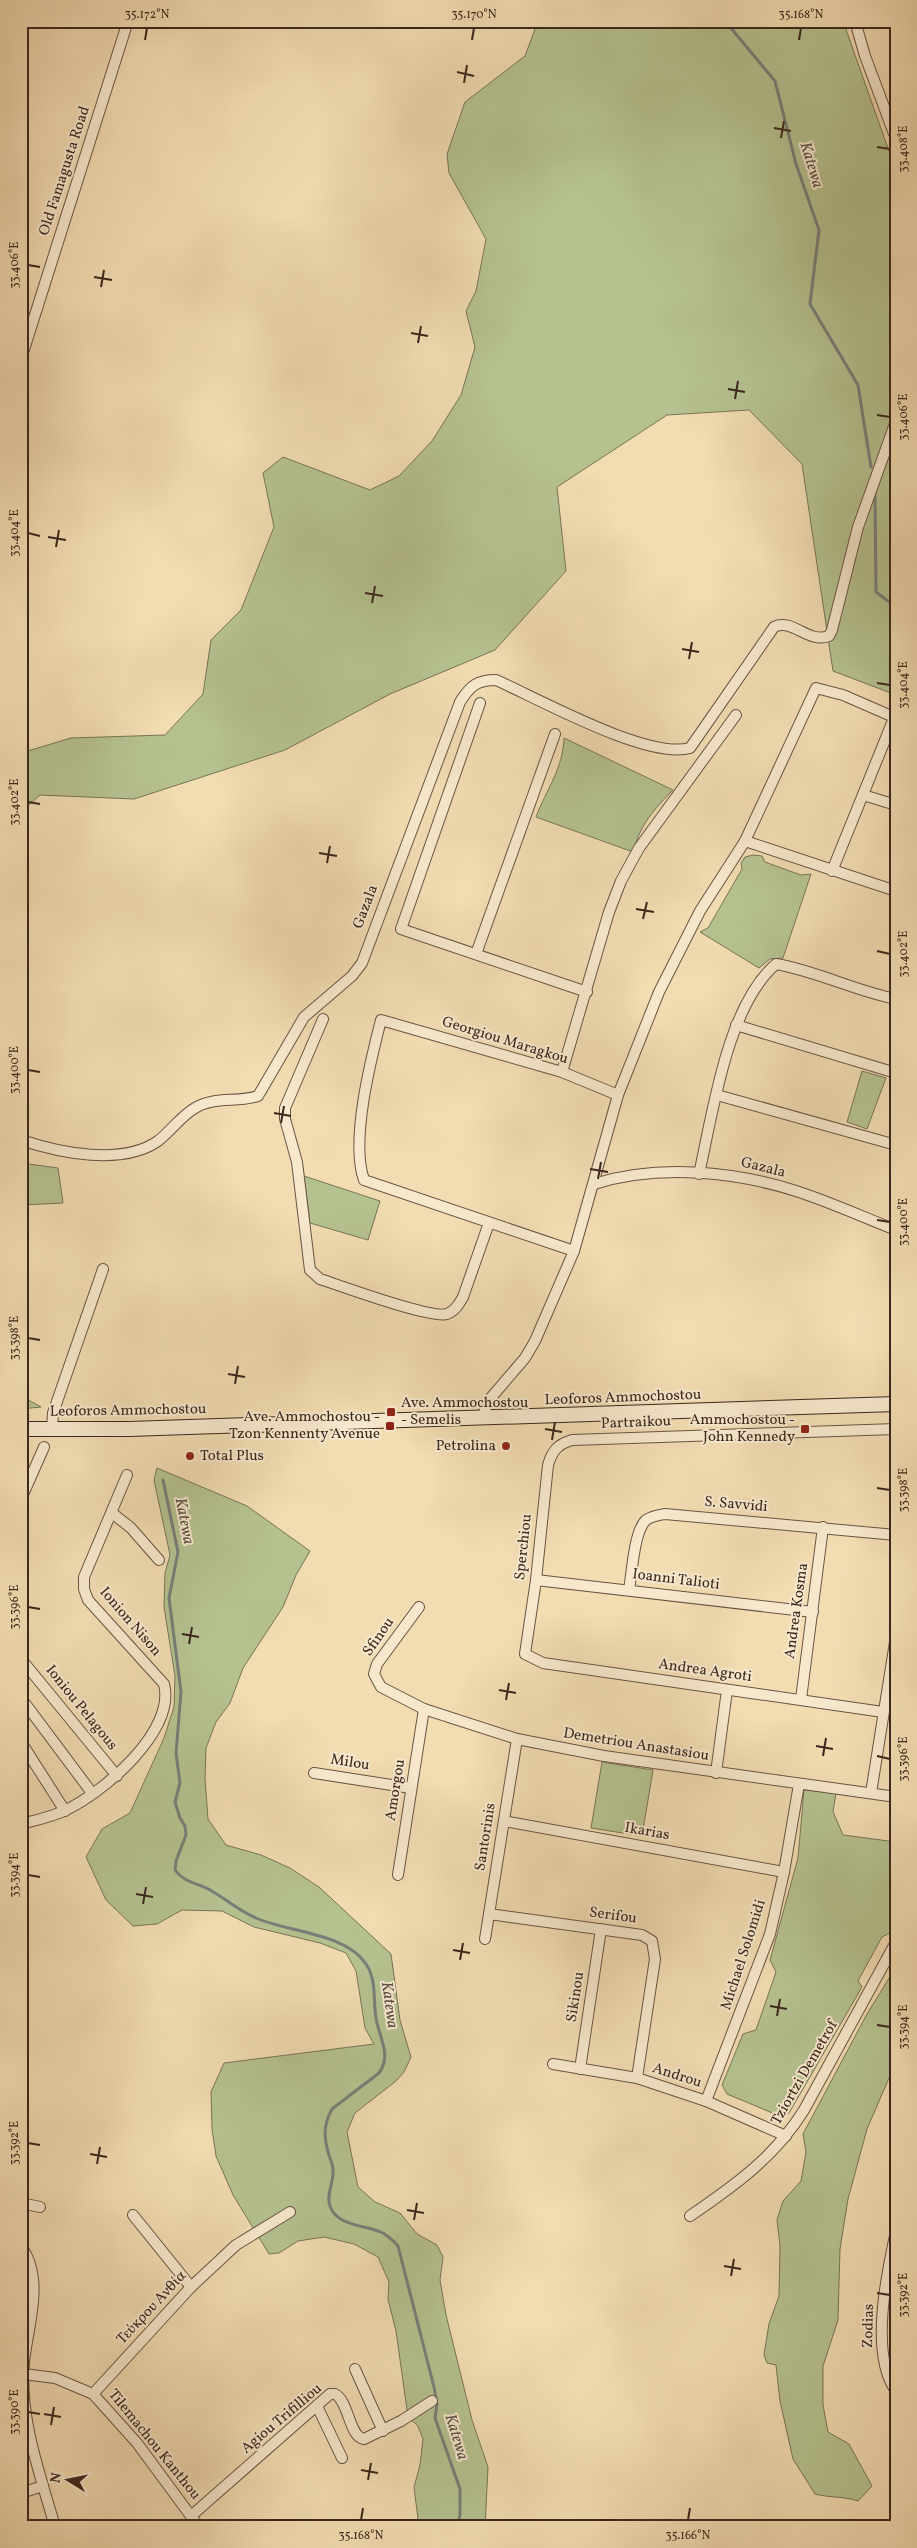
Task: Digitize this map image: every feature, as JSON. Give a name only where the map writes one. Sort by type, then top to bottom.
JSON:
[{"type":"main road","name":"Leoforos Ammochostou","points":[[21,1429],[482,1418],[896,1404]]},
{"type":"street","name":"Old Famagusta Road","points":[[21,359],[128,21]]},
{"type":"street","points":[[855,21],[865,56],[896,139]]},
{"type":"street","name":"Gazala","points":[[21,1140],[81,1153],[116,1156],[141,1150],[158,1141],[194,1108],[209,1102],[246,1100],[258,1096],[304,1017],[352,976],[362,963],[460,702],[468,689],[476,682],[496,680],[632,742],[681,751],[690,748],[774,627],[786,625],[814,638],[828,636],[832,630],[863,512],[896,421]]},
{"type":"street","points":[[482,1418],[490,1400],[530,1350],[574,1251],[618,1095],[663,984],[700,911],[746,841],[816,688],[843,695],[895,718],[832,871]]},
{"type":"street","points":[[480,703],[400,929],[587,992]]},
{"type":"street","points":[[562,1072],[609,912],[622,881],[638,850],[736,715]]},
{"type":"street","points":[[476,954],[555,734]]},
{"type":"street","points":[[863,796],[896,805]]},
{"type":"street","points":[[746,841],[896,891]]},
{"type":"street","points":[[699,1174],[717,1095],[736,1025],[762,976],[776,964],[792,966],[872,994],[896,999]]},
{"type":"street","points":[[323,1019],[285,1108],[285,1119],[297,1162],[310,1270],[320,1279],[429,1313],[444,1314],[456,1308],[463,1297],[489,1223],[574,1251]]},
{"type":"street","name":"Georgiou Maragkou","points":[[489,1223],[364,1180],[361,1146],[364,1093],[381,1020],[562,1072],[618,1095]]},
{"type":"street","points":[[736,1025],[896,1073]]},
{"type":"street","points":[[717,1095],[896,1145]]},
{"type":"street","name":"Gazala","points":[[594,1184],[616,1177],[675,1173],[730,1175],[796,1191],[896,1230]]},
{"type":"street","points":[[52,1429],[53,1413],[103,1269]]},
{"type":"street","name":"Partraikou","points":[[558,1446],[572,1440],[896,1430]]},
{"type":"street","name":"Sperchiou","points":[[525,1654],[536,1580],[548,1465],[551,1456],[558,1446]]},
{"type":"street","points":[[21,1499],[44,1447]]},
{"type":"street","name":"Ionion Nison","points":[[21,1824],[65,1811],[117,1776],[157,1728],[165,1710],[166,1692],[164,1684],[85,1594],[84,1577],[127,1475]]},
{"type":"street","points":[[112,1513],[131,1528],[159,1560]]},
{"type":"street","name":"S. Savvidi","points":[[629,1590],[638,1532],[647,1520],[655,1516],[665,1514],[896,1535]]},
{"type":"street","name":"Andrea Kosma","points":[[801,1699],[823,1527]]},
{"type":"street","name":"Ioanni Talioti","points":[[536,1580],[813,1612]]},
{"type":"street","name":"Sfinou","points":[[381,1687],[374,1674],[377,1664],[419,1607]]},
{"type":"street","points":[[871,1793],[896,1636]]},
{"type":"street","name":"Andrea Agroti","points":[[525,1654],[543,1663],[883,1712]]},
{"type":"street","name":"Ioniou Pelagous","points":[[21,1659],[117,1776]]},
{"type":"street","name":"Demetriou Anastasiou","points":[[381,1687],[424,1709],[517,1739],[604,1756],[896,1797]]},
{"type":"street","points":[[716,1772],[727,1690]]},
{"type":"street","points":[[21,1698],[92,1793]]},
{"type":"street","name":"Amorgou","points":[[398,1875],[424,1709]]},
{"type":"street","name":"Santorinis","points":[[485,1939],[517,1739]]},
{"type":"street","points":[[21,1742],[65,1811]]},
{"type":"street","name":"Milou","points":[[314,1773],[411,1788]]},
{"type":"street","name":"Michael Solomidi","points":[[706,2101],[770,1934],[784,1872],[798,1784]]},
{"type":"street","name":"Ikarias","points":[[504,1821],[784,1872]]},
{"type":"street","name":"Serifou","points":[[489,1914],[642,1935],[650,1939],[654,1945],[655,1959],[637,2078]]},
{"type":"street","name":"Sikinou","points":[[580,2069],[601,1930]]},
{"type":"street","name":"Tziortzi Demetrof","points":[[690,2216],[743,2180],[786,2136],[808,2102],[896,1942]]},
{"type":"street","name":"Androu","points":[[553,2064],[637,2078],[706,2101],[786,2136]]},
{"type":"street","points":[[21,2203],[40,2206]]},
{"type":"street","name":"Τεύκρου Ανθία","points":[[93,2394],[191,2287],[236,2245],[290,2212]]},
{"type":"street","points":[[133,2215],[191,2287]]},
{"type":"street","name":"Zodias","points":[[896,2231],[887,2283],[883,2347],[886,2371],[896,2391]]},
{"type":"street","points":[[21,2246],[30,2261],[34,2286],[24,2374],[27,2422],[55,2527]]},
{"type":"street","points":[[356,2369],[383,2431]]},
{"type":"street","name":"Tilemachou Kanthou","points":[[24,2374],[55,2378],[93,2394],[137,2443],[199,2527]]},
{"type":"street","name":"Agiou Trifilliou","points":[[191,2516],[330,2394],[335,2394],[341,2398],[358,2437],[368,2438],[432,2401]]},
{"type":"street","points":[[316,2406],[342,2458]]},
{"type":"street","points":[[21,2494],[43,2486]]},
{"type":"green space","points":[[538,21],[843,21],[896,171],[896,695],[833,671],[802,464],[749,410],[667,415],[557,487],[566,571],[495,650],[390,694],[285,750],[134,799],[40,795],[21,812],[21,753],[71,738],[165,735],[203,694],[211,640],[241,610],[274,527],[263,473],[283,457],[370,490],[399,476],[432,441],[461,395],[475,347],[466,311],[476,291],[486,239],[449,173],[447,154],[465,102],[525,56]]},
{"type":"green space","points":[[564,738],[673,790],[648,818],[633,852],[536,817],[561,760]]},
{"type":"green space","points":[[753,855],[762,856],[765,862],[801,875],[811,874],[783,958],[770,959],[759,968],[700,932],[708,928],[742,869],[741,863],[745,857]]},
{"type":"green space","points":[[862,1071],[886,1078],[867,1129],[847,1122]]},
{"type":"green space","points":[[21,1163],[58,1168],[63,1203],[21,1205]]},
{"type":"green space","points":[[304,1176],[380,1201],[368,1240],[310,1223]]},
{"type":"green space","points":[[21,1396],[41,1407],[21,1409]]},
{"type":"green space","points":[[157,1468],[247,1506],[310,1551],[296,1575],[283,1607],[243,1668],[230,1703],[216,1722],[206,1748],[205,1779],[208,1819],[226,1845],[261,1855],[290,1868],[319,1887],[391,1954],[400,2020],[411,2057],[404,2072],[396,2081],[355,2113],[347,2132],[358,2187],[375,2202],[400,2213],[417,2234],[437,2245],[443,2257],[440,2280],[446,2315],[472,2420],[488,2467],[485,2527],[419,2527],[414,2487],[420,2465],[423,2439],[418,2426],[408,2417],[396,2331],[388,2299],[389,2282],[378,2257],[354,2244],[324,2237],[298,2241],[279,2253],[269,2254],[233,2195],[216,2156],[212,2129],[211,2092],[224,2063],[374,2044],[365,2028],[356,1971],[346,1953],[320,1943],[254,1927],[222,1911],[182,1910],[157,1924],[133,1926],[106,1900],[86,1857],[102,1829],[130,1813],[164,1738],[174,1707],[175,1676],[164,1607],[165,1573],[170,1555],[154,1480]]},
{"type":"green space","points":[[602,1762],[653,1770],[642,1836],[591,1828]]},
{"type":"green space","points":[[804,1790],[836,1793],[833,1812],[843,1835],[896,1842],[896,1924],[892,1932],[882,1937],[858,1981],[862,1987],[789,2113],[782,2117],[727,2094],[722,2085],[743,2034],[756,2030],[776,1972],[770,1960],[798,1858]]},
{"type":"green space","points":[[896,1967],[896,2062],[867,2129],[848,2199],[840,2249],[838,2320],[823,2366],[823,2405],[828,2432],[849,2444],[872,2486],[858,2501],[815,2494],[793,2459],[780,2401],[776,2365],[767,2363],[764,2355],[769,2324],[779,2296],[780,2245],[777,2220],[783,2201],[801,2181],[806,2152],[803,2134],[867,2014]]},
{"type":"waterway","name":"Katewa","points":[[725,21],[775,81],[796,164],[819,230],[810,304],[858,385],[871,467]]},
{"type":"waterway","points":[[875,493],[876,592],[896,607]]},
{"type":"waterway","name":"Katewa","points":[[163,1480],[178,1552],[169,1598],[181,1692],[176,1753],[180,1783],[175,1802],[180,1818],[185,1826],[186,1835],[176,1861],[175,1870],[183,1878],[210,1890],[256,1918],[331,1940],[345,1946],[357,1954],[370,1971],[377,2023],[385,2055],[383,2067],[379,2073],[332,2109],[326,2123],[325,2137],[333,2169],[329,2201],[334,2213],[339,2218],[346,2222],[383,2233],[398,2246],[434,2387],[437,2404],[435,2418],[460,2489],[460,2515],[457,2527]]},
{"type":"place","name":"Ave. Ammochostou - Semelis","points":[[391,1412]]},
{"type":"place","name":"Ave. Ammochostou - Tzon Kennenty Avenue","points":[[390,1426]]},
{"type":"place","name":"Ammochostou - John Kennedy","points":[[805,1429]]},
{"type":"place","name":"Petrolina","points":[[506,1446]]},
{"type":"place","name":"Total Plus","points":[[190,1456]]}]
